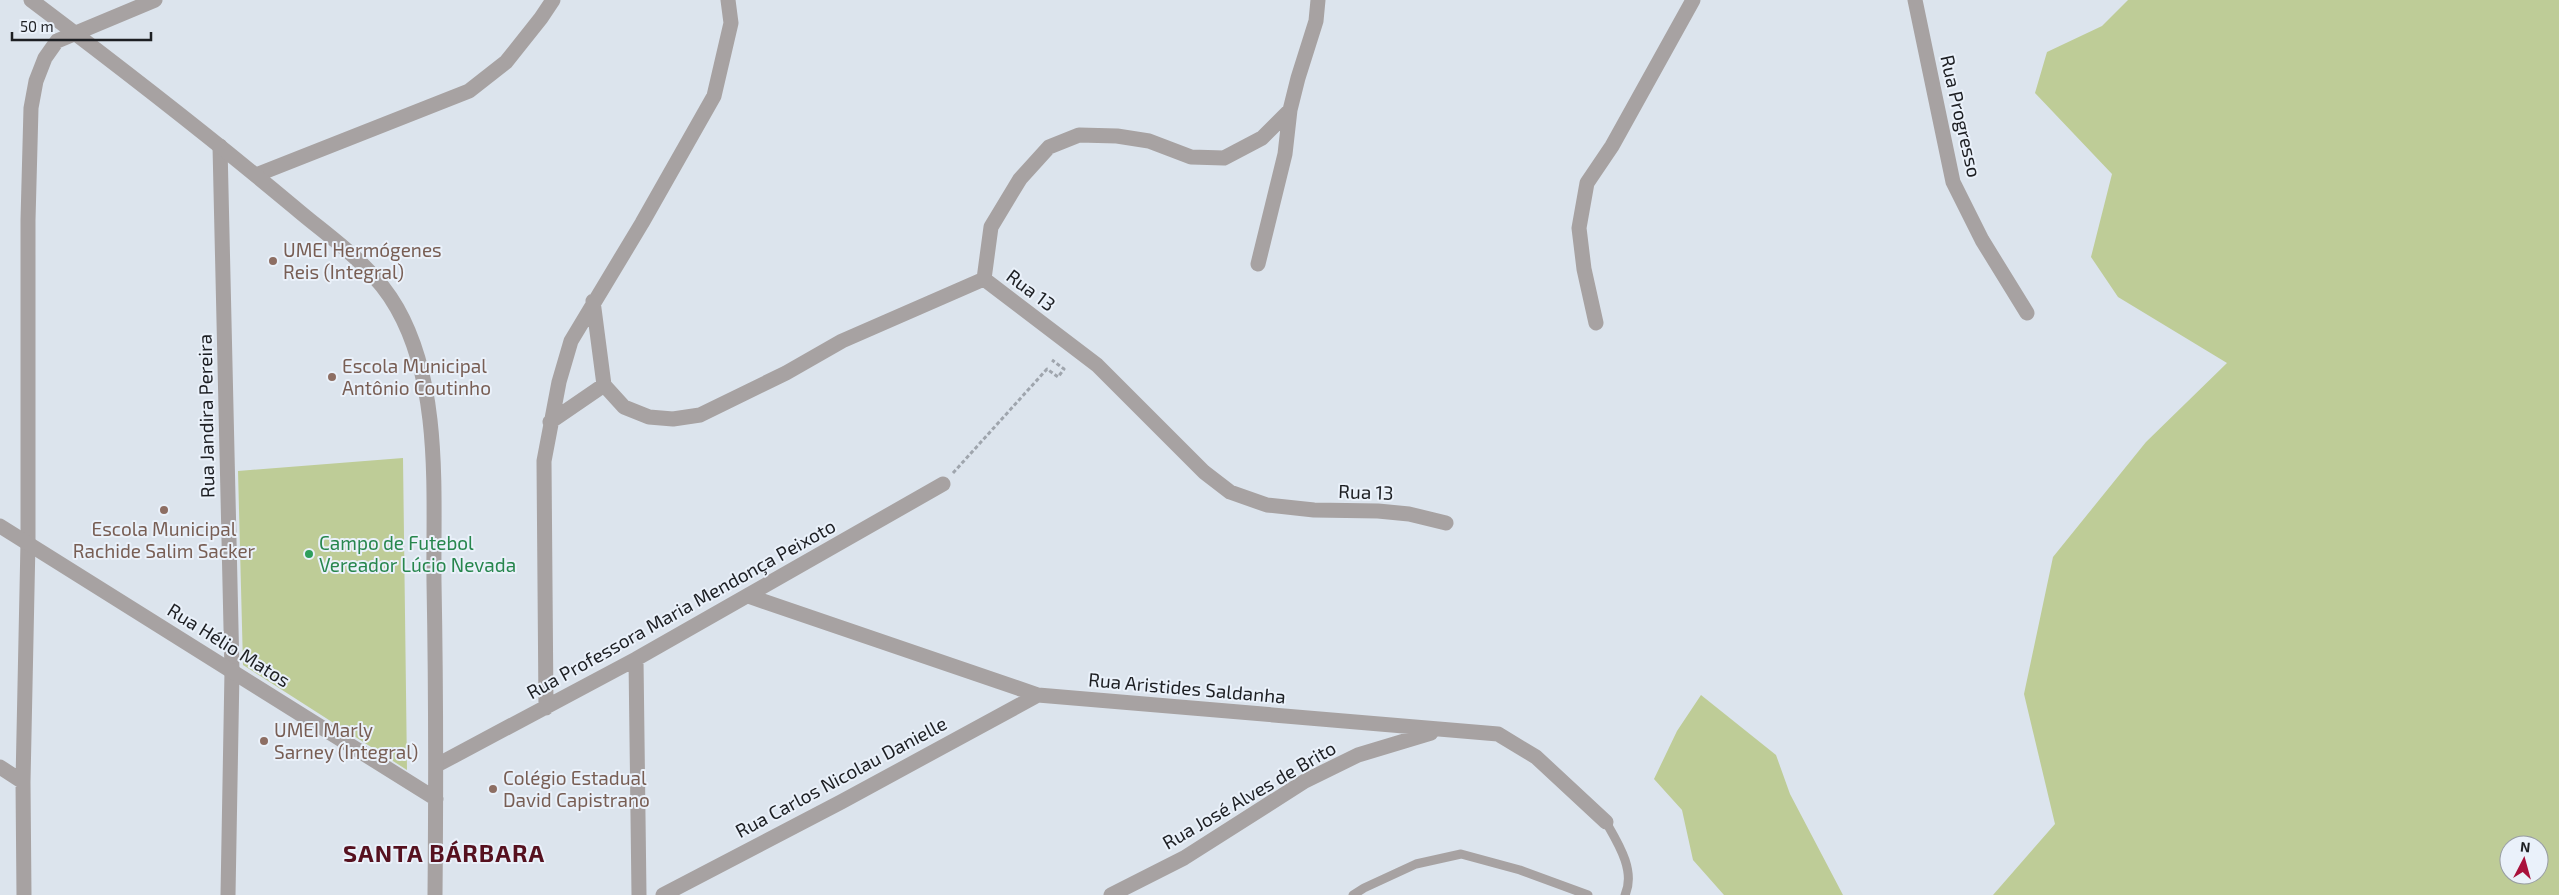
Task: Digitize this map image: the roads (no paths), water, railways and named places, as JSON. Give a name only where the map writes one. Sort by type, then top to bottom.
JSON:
[{"type":"street","points":[[31,0],[220,146],[373,273],[397,307],[416,346],[424,381],[432,454],[437,765],[435,895]]},
{"type":"street","points":[[24,895],[23,782],[28,542],[28,220],[31,108],[36,80],[45,58],[57,41],[155,0]]},
{"type":"street","points":[[256,175],[469,91],[506,62],[542,18],[553,0]]},
{"type":"street","points":[[546,708],[544,461],[550,422],[571,341],[593,301],[642,223],[714,96],[731,23],[728,0]]},
{"type":"street","points":[[1258,264],[1284,154],[1290,110],[1316,21],[1318,0]]},
{"type":"street","points":[[1596,323],[1584,269],[1579,228],[1587,183],[1612,146],[1693,0]]},
{"type":"street","name":"Rua Progresso","points":[[1914,0],[1953,182],[1982,240],[2027,314]]},
{"type":"street","points":[[984,279],[990,227],[1020,179],[1049,147],[1079,135],[1117,136],[1149,142],[1190,157],[1224,158],[1262,138],[1290,110]]},
{"type":"street","name":"Rua Jandira Pereira","points":[[220,146],[232,671],[228,895]]},
{"type":"street","name":"Rua 13","points":[[604,385],[624,407],[649,417],[673,420],[700,415],[786,373],[842,341],[984,279],[1097,365],[1204,472],[1230,492],[1267,505],[1314,510],[1378,511],[1409,514],[1446,523]]},
{"type":"street","points":[[550,422],[604,385],[593,301]]},
{"type":"street","name":"Rua Professora Maria Mendonça Peixoto","points":[[437,765],[636,659],[943,484]]},
{"type":"street","name":"Rua Hélio Matos","points":[[0,526],[436,799]]},
{"type":"street","name":"Rua Aristides Saldanha","points":[[748,596],[1038,695],[1498,734],[1536,757],[1606,822]]},
{"type":"street","points":[[636,659],[639,895]]},
{"type":"street","name":"Rua Carlos Nicolau Danielle","points":[[663,895],[841,802],[1038,695]]},
{"type":"street","name":"Rua José Alves de Brito","points":[[1112,895],[1184,858],[1305,781],[1358,755],[1440,730]]},
{"type":"street","points":[[0,767],[23,782]]},
{"type":"lane","points":[[1606,822],[1624,858],[1628,873],[1625,895]]},
{"type":"lane","points":[[1353,895],[1416,864],[1461,854],[1520,870],[1588,895]]},
{"type":"place","name":"UMEI Hermógenes Reis (Integral)","points":[[273,261]]},
{"type":"place","name":"Escola Municipal Antônio Coutinho","points":[[332,377]]},
{"type":"place","name":"Escola Municipal Rachide Salim Sacker","points":[[164,510]]},
{"type":"place","name":"Campo de Futebol Vereador Lúcio Nevada","points":[[309,554]]},
{"type":"place","name":"UMEI Marly Sarney (Integral)","points":[[264,741]]},
{"type":"place","name":"Colégio Estadual David Capistrano","points":[[493,789]]},
{"type":"district","name":"SANTA BÁRBARA","points":[[444,854]]}]
